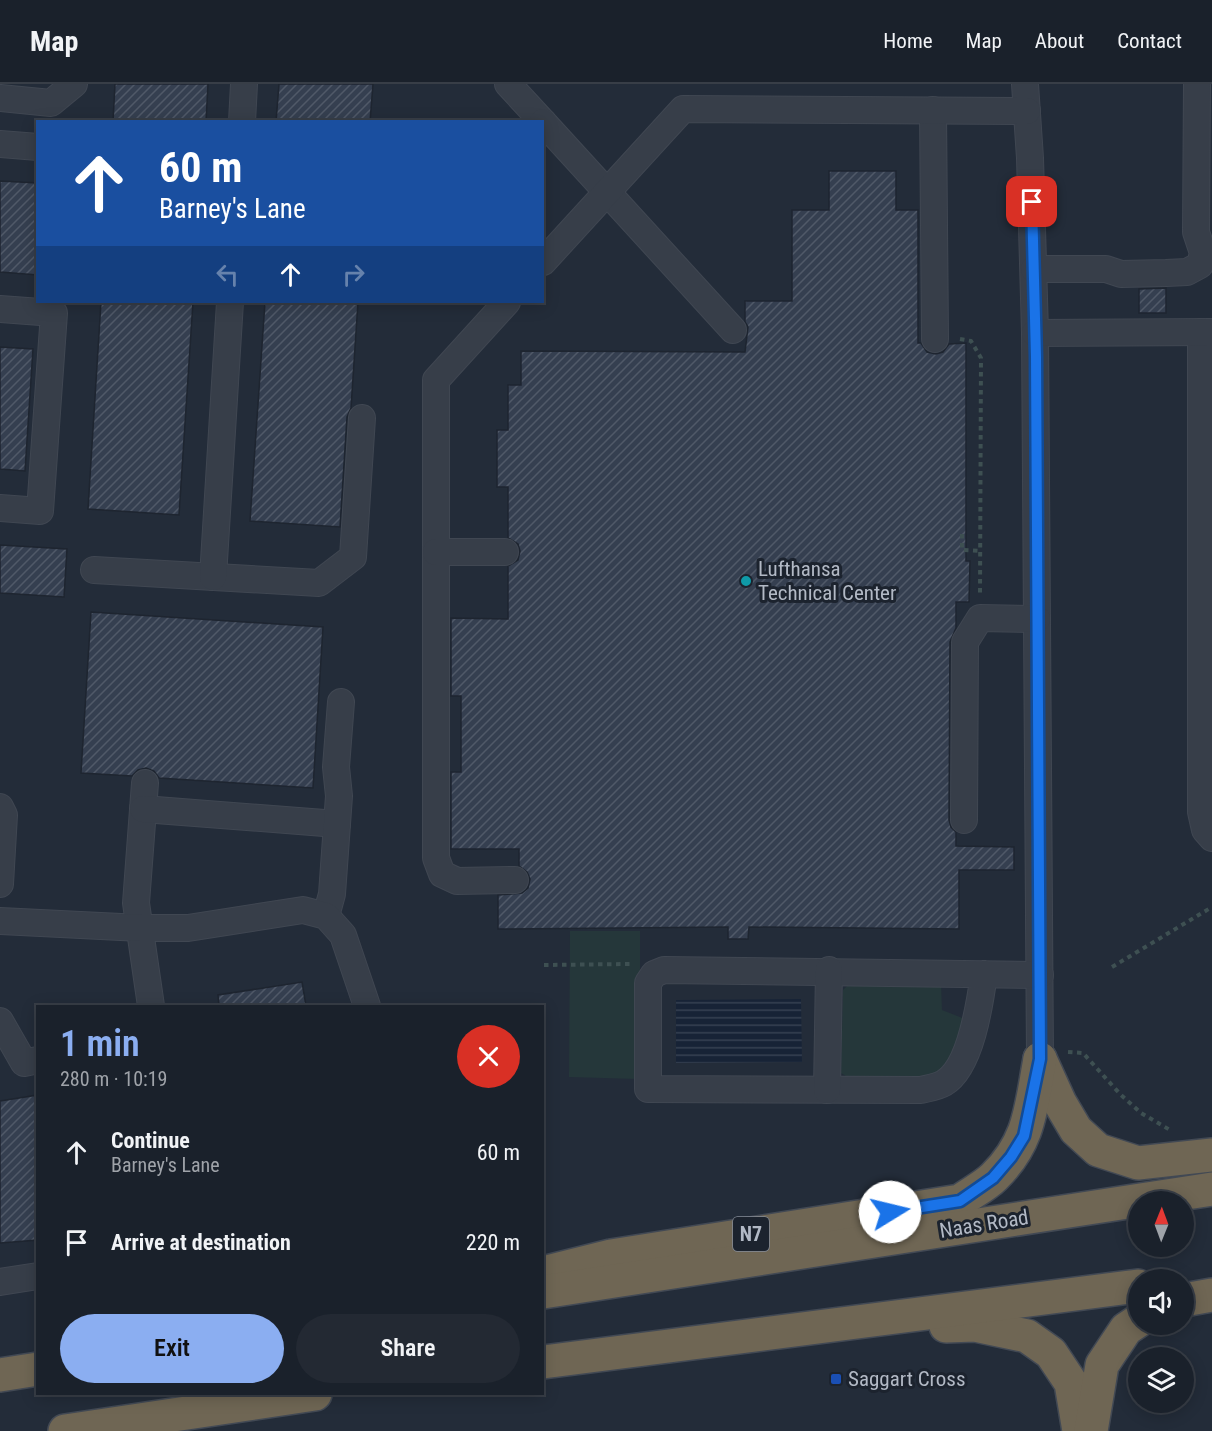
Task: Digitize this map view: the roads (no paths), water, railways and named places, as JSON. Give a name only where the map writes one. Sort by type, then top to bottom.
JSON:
[{"type":"highway","points":[[1040,1056],[1060,1103],[1076,1130],[1098,1150],[1138,1164],[1212,1155]]},
{"type":"highway","name":"N7","points":[[544,1273],[611,1256],[960,1201],[993,1178],[1011,1157],[1024,1136],[1040,1056]]},
{"type":"highway","name":"Naas Road","points":[[544,1292],[1212,1189]]},
{"type":"highway","points":[[1194,1280],[1212,1277]]},
{"type":"highway","points":[[544,1362],[1128,1287]]},
{"type":"highway","points":[[1194,1298],[1212,1295]]},
{"type":"highway","points":[[764,1334],[975,1325],[1027,1336],[1051,1353],[1071,1383],[1079,1431]]},
{"type":"highway","points":[[1090,1431],[1102,1365],[1128,1328]]},
{"type":"highway","points":[[0,1375],[36,1369]]},
{"type":"highway","points":[[65,1431],[308,1395]]},
{"type":"street","points":[[0,98],[51,103],[74,84]]},
{"type":"street","points":[[242,120],[244,84]]},
{"type":"street","points":[[508,84],[541,120]]},
{"type":"street","points":[[1025,84],[1035,333],[1040,1056]]},
{"type":"street","points":[[1034,269],[1106,269],[1121,274],[1187,272],[1200,265],[1203,253],[1196,232],[1197,84]]},
{"type":"street","points":[[544,261],[683,109],[1027,111]]},
{"type":"street","points":[[933,110],[935,339]]},
{"type":"street","points":[[544,123],[733,330]]},
{"type":"street","points":[[0,144],[36,147]]},
{"type":"street","points":[[213,577],[230,303]]},
{"type":"street","points":[[506,303],[436,381],[436,858],[442,874],[457,881],[515,880]]},
{"type":"street","points":[[0,309],[54,313],[40,511],[0,508]]},
{"type":"street","points":[[1035,333],[1206,332],[1201,812],[1205,830],[1212,838]]},
{"type":"street","points":[[94,570],[319,583],[353,557],[362,418]]},
{"type":"street","points":[[436,552],[505,552]]},
{"type":"street","points":[[964,820],[965,642],[980,618],[1038,620]]},
{"type":"street","points":[[326,916],[333,894],[339,796],[336,767],[341,702]]},
{"type":"street","points":[[145,783],[136,903],[151,1005]]},
{"type":"street","points":[[0,807],[4,815],[0,884]]},
{"type":"street","points":[[143,809],[337,824]]},
{"type":"street","points":[[0,921],[188,928],[303,910],[326,916],[343,935],[367,1005]]},
{"type":"street","points":[[984,974],[973,1036],[954,1074],[944,1083],[921,1090],[648,1089],[648,983],[654,974],[664,970],[829,970],[1040,975]]},
{"type":"street","points":[[827,1090],[829,970]]},
{"type":"street","points":[[0,1021],[21,1063]]},
{"type":"street","points":[[0,1282],[36,1275]]},
{"type":"water","points":[[801,999],[802,1062],[676,1063],[676,1000]]},
{"type":"place","name":"Lufthansa Technical Center","points":[[746,581]]},
{"type":"place","name":"Saggart Cross","points":[[836,1379]]}]
